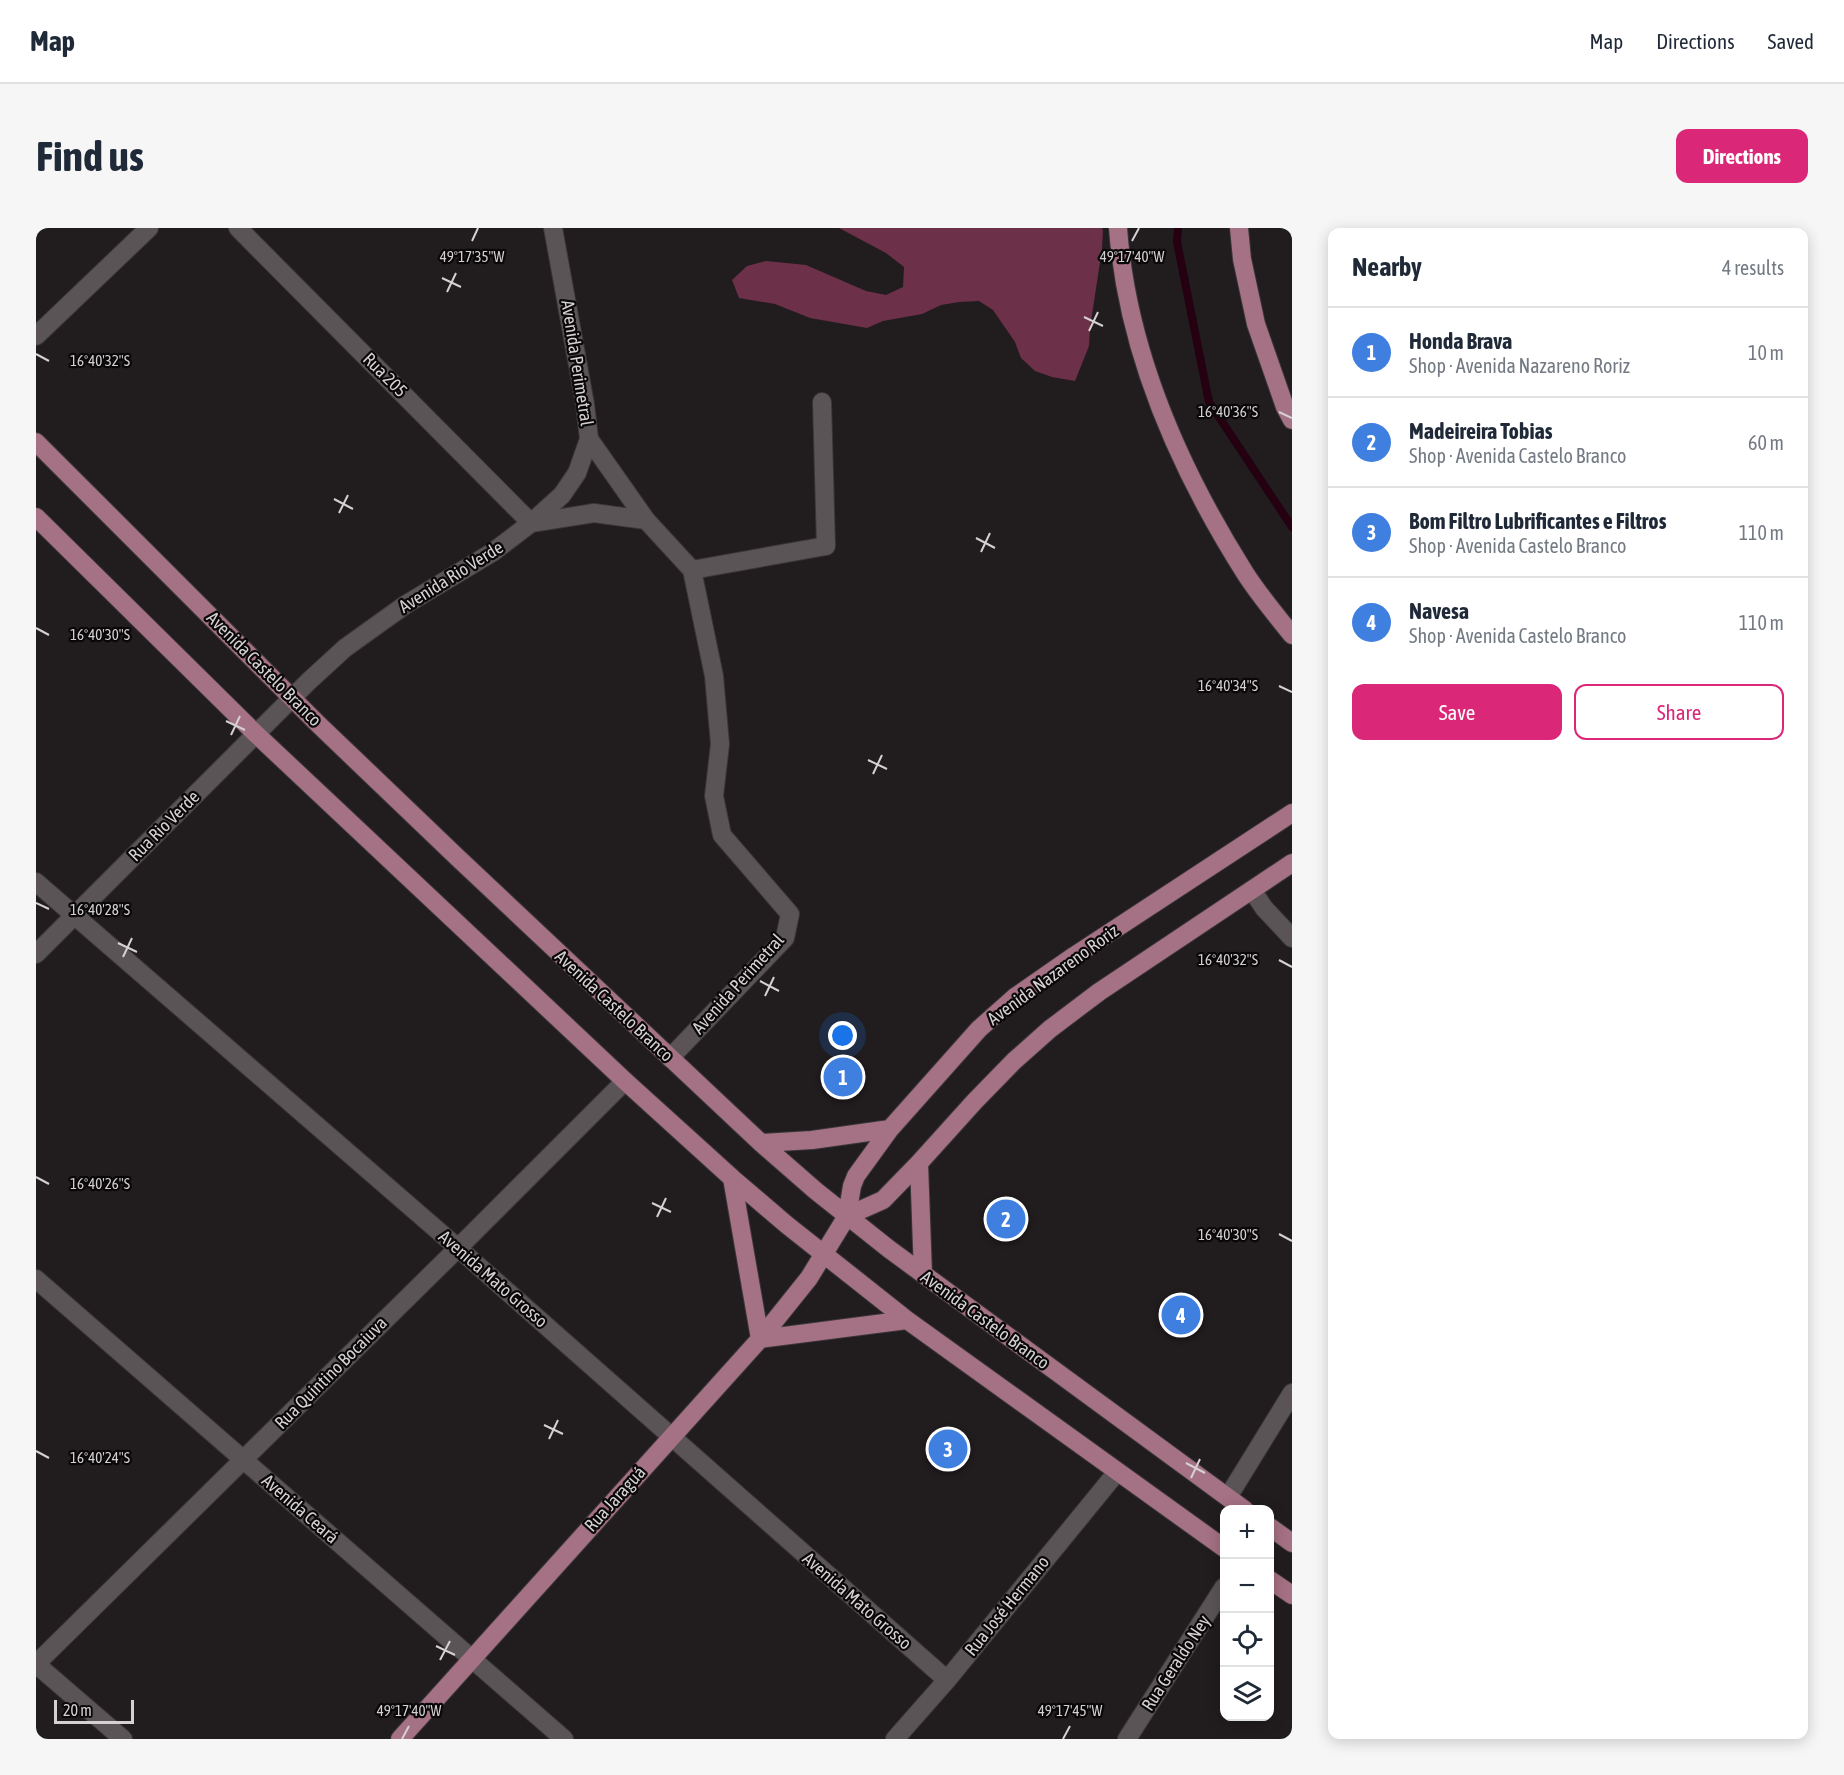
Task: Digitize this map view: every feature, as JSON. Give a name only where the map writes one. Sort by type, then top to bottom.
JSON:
[{"type":"main road","points":[[1118,228],[1120,256],[1135,334],[1170,434],[1205,505],[1246,575],[1292,635]]},
{"type":"main road","points":[[1239,228],[1242,260],[1256,324],[1292,420]]},
{"type":"main road","name":"Avenida Castelo Branco","points":[[36,442],[292,699],[761,1143],[847,1216],[923,1274],[1239,1505]]},
{"type":"main road","points":[[36,517],[256,734],[625,1081],[732,1178],[824,1255],[907,1320],[1220,1545]]},
{"type":"main road","name":"Avenida Nazareno Roriz","points":[[824,1255],[847,1216],[856,1176],[890,1129],[979,1029],[1015,998],[1074,956],[1292,813]]},
{"type":"main road","points":[[847,1216],[883,1200],[990,1085],[1050,1029],[1099,992],[1292,863]]},
{"type":"main road","points":[[761,1143],[890,1129]]},
{"type":"main road","points":[[919,1163],[923,1274]]},
{"type":"main road","points":[[732,1178],[760,1339],[907,1320]]},
{"type":"main road","name":"Rua Jaraguá","points":[[400,1739],[760,1339],[809,1278],[824,1255]]},
{"type":"main road","points":[[1274,1530],[1292,1543]]},
{"type":"main road","points":[[1274,1583],[1292,1595]]},
{"type":"street","points":[[36,336],[149,228]]},
{"type":"street","name":"Rua 205","points":[[238,228],[531,523]]},
{"type":"street","points":[[255,228],[264,253]]},
{"type":"street","name":"Avenida Perimetral","points":[[553,228],[585,404],[589,439],[646,520],[692,570],[714,676],[720,744],[714,796],[722,835],[790,914],[785,938],[670,1058]]},
{"type":"street","points":[[692,570],[826,546],[822,402]]},
{"type":"street","name":"Avenida Rio Verde","points":[[292,699],[345,648],[405,604],[493,552],[531,523],[562,495],[577,473],[589,439]]},
{"type":"street","points":[[531,523],[594,513],[646,520]]},
{"type":"street","name":"Rua Rio Verde","points":[[36,954],[292,699]]},
{"type":"street","name":"Avenida Mato Grosso","points":[[36,882],[458,1248],[947,1680]]},
{"type":"street","points":[[1252,890],[1264,908],[1292,938]]},
{"type":"street","name":"Rua Quintino Bocaiuva","points":[[36,1664],[625,1081]]},
{"type":"street","name":"Avenida Ceará","points":[[36,1279],[564,1739]]},
{"type":"street","points":[[1228,1497],[1292,1393]]},
{"type":"street","name":"Rua José Hermano","points":[[895,1739],[947,1680],[1117,1472]]},
{"type":"street","name":"Rua Geraldo Ney","points":[[1127,1739],[1220,1593]]},
{"type":"street","points":[[36,1664],[123,1739]]},
{"type":"shaded area","points":[[839,228],[1102,228],[1102,249],[1089,346],[1075,381],[1035,371],[1021,358],[1015,342],[993,310],[979,301],[941,305],[922,314],[883,321],[867,328],[810,318],[775,304],[739,298],[732,280],[747,266],[766,261],[806,265],[866,291],[886,295],[903,287],[904,267],[886,253]]},
{"type":"waterway","points":[[1178,228],[1177,242],[1209,402],[1292,527]]},
{"type":"place","name":"Honda Brava","points":[[843,1077]]},
{"type":"place","name":"Madeireira Tobias","points":[[1006,1219]]},
{"type":"place","name":"Navesa","points":[[1181,1315]]},
{"type":"place","name":"Bom Filtro Lubrificantes e Filtros","points":[[948,1449]]}]
